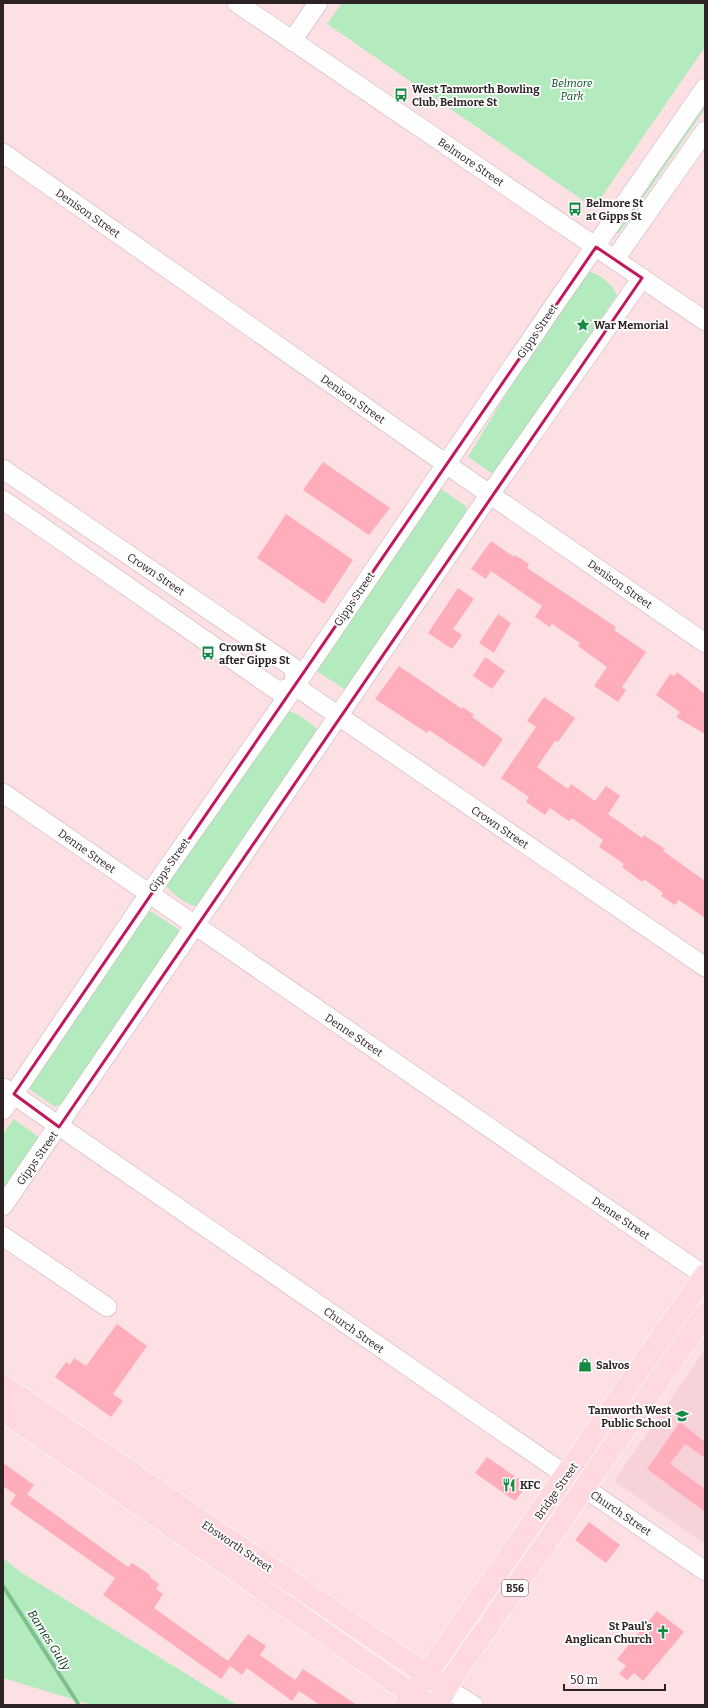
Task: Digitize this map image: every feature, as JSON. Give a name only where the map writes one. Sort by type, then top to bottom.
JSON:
[{"type":"main road","name":"Bridge Street","points":[[416,1701],[426,1675],[705,1276]]},
{"type":"main road","name":"Bridge Street","points":[[441,1697],[705,1314]]},
{"type":"main road","name":"Ebsworth Street","points":[[3,1385],[426,1675],[441,1697]]},
{"type":"main road","name":"Ebsworth Street","points":[[3,1411],[416,1701]]},
{"type":"street","name":"Belmore Street","points":[[237,3],[705,321]]},
{"type":"street","points":[[292,41],[318,3]]},
{"type":"street","name":"Gipps Street","points":[[3,1110],[8,1091],[295,686],[705,88]]},
{"type":"street","points":[[615,259],[705,131]]},
{"type":"street","name":"Denison Street","points":[[3,153],[446,464],[705,643]]},
{"type":"street","name":"Gipps Street","points":[[3,1206],[59,1127],[490,494],[642,278]]},
{"type":"street","name":"Crown Street","points":[[3,469],[294,668],[295,686],[705,967]]},
{"type":"street","points":[[3,500],[278,691],[295,686]]},
{"type":"street","name":"Denne Street","points":[[3,793],[705,1276]]},
{"type":"street","name":"Church Street","points":[[8,1091],[705,1571]]},
{"type":"street","points":[[3,1236],[107,1307]]},
{"type":"street","name":"Ebsworth Street","points":[[441,1697],[473,1705]]},
{"type":"highlighted area","points":[[596,247],[642,278],[59,1127],[14,1094]]},
{"type":"shaded area","name":"Tamworth West Public School","points":[[705,1350],[705,1544],[614,1481]]},
{"type":"green space","name":"Belmore Park","points":[[342,3],[705,3],[705,47],[594,208],[327,24]]},
{"type":"green space","points":[[705,97],[705,109],[619,233],[614,233]]},
{"type":"green space","points":[[586,271],[604,279],[617,295],[578,353],[500,479],[468,457],[549,323]]},
{"type":"green space","points":[[441,489],[466,506],[467,513],[351,683],[344,689],[315,670],[435,491]]},
{"type":"green space","points":[[287,711],[299,715],[317,730],[313,738],[201,902],[196,906],[188,904],[166,886],[167,883]]},
{"type":"green space","points":[[148,911],[152,912],[178,929],[179,933],[62,1103],[55,1107],[32,1091],[27,1085]]},
{"type":"green space","points":[[14,1119],[44,1141],[3,1198],[3,1134]]},
{"type":"green space","points":[[3,1558],[22,1573],[237,1705],[92,1705],[3,1678]]},
{"type":"building","points":[[323,462],[390,508],[369,535],[303,490]]},
{"type":"building","points":[[286,514],[353,560],[324,604],[257,558]]},
{"type":"building","points":[[491,541],[514,557],[515,555],[529,564],[527,568],[616,627],[614,630],[646,652],[622,687],[626,690],[618,702],[594,686],[607,667],[578,646],[580,643],[552,624],[550,627],[535,617],[542,606],[491,571],[486,579],[471,569]]},
{"type":"building","points":[[458,588],[474,599],[453,629],[462,635],[452,649],[428,633]]},
{"type":"building","points":[[498,614],[511,623],[494,653],[479,643]]},
{"type":"building","points":[[485,657],[505,671],[492,689],[473,676]]},
{"type":"building","points":[[399,666],[462,709],[463,707],[474,715],[472,717],[503,739],[484,767],[429,730],[427,733],[375,699]]},
{"type":"building","points":[[677,672],[705,694],[705,734],[676,717],[680,712],[656,695],[670,674],[674,676]]},
{"type":"building","points":[[544,697],[575,718],[558,742],[555,741],[537,767],[568,789],[571,784],[595,801],[606,786],[620,796],[608,814],[642,838],[644,835],[665,849],[663,851],[705,881],[705,918],[679,900],[675,905],[661,896],[663,893],[644,879],[642,882],[622,867],[624,864],[599,847],[603,840],[572,818],[569,821],[550,808],[545,815],[526,802],[529,797],[501,778],[536,727],[527,721]]},
{"type":"building","points":[[117,1324],[147,1346],[113,1394],[123,1401],[111,1417],[55,1377],[66,1362],[70,1365],[74,1358],[86,1366]]},
{"type":"building","points":[[680,1422],[705,1442],[705,1458],[685,1444],[670,1464],[705,1489],[705,1512],[647,1469]]},
{"type":"building","points":[[487,1457],[527,1485],[515,1501],[475,1473]]},
{"type":"building","points":[[3,1463],[34,1485],[27,1494],[128,1567],[132,1563],[149,1574],[151,1578],[159,1584],[156,1589],[163,1594],[154,1608],[228,1661],[248,1634],[266,1646],[260,1655],[295,1680],[303,1669],[357,1705],[320,1705],[299,1691],[292,1701],[247,1668],[242,1675],[230,1666],[221,1679],[103,1595],[115,1578],[10,1504],[16,1495],[3,1486]]},
{"type":"building","points":[[589,1522],[620,1545],[606,1563],[575,1540]]},
{"type":"building","points":[[657,1611],[684,1632],[643,1681],[634,1673],[627,1680],[619,1674],[626,1666],[617,1659]]},
{"type":"waterway","name":"Barnes Gully","points":[[3,1586],[79,1705]]},
{"type":"place","name":"West Tamworth Bowling Club, Belmore St","points":[[401,95]]},
{"type":"place","name":"Belmore St at Gipps St","points":[[575,209]]},
{"type":"place","name":"War Memorial","points":[[583,325]]},
{"type":"place","name":"Crown St after Gipps St","points":[[208,653]]},
{"type":"place","name":"Salvos","points":[[585,1365]]},
{"type":"place","name":"Tamworth West Public School","points":[[682,1416]]},
{"type":"place","name":"KFC","points":[[509,1485]]},
{"type":"place","name":"St Paul's Anglican Church","points":[[663,1632]]}]
